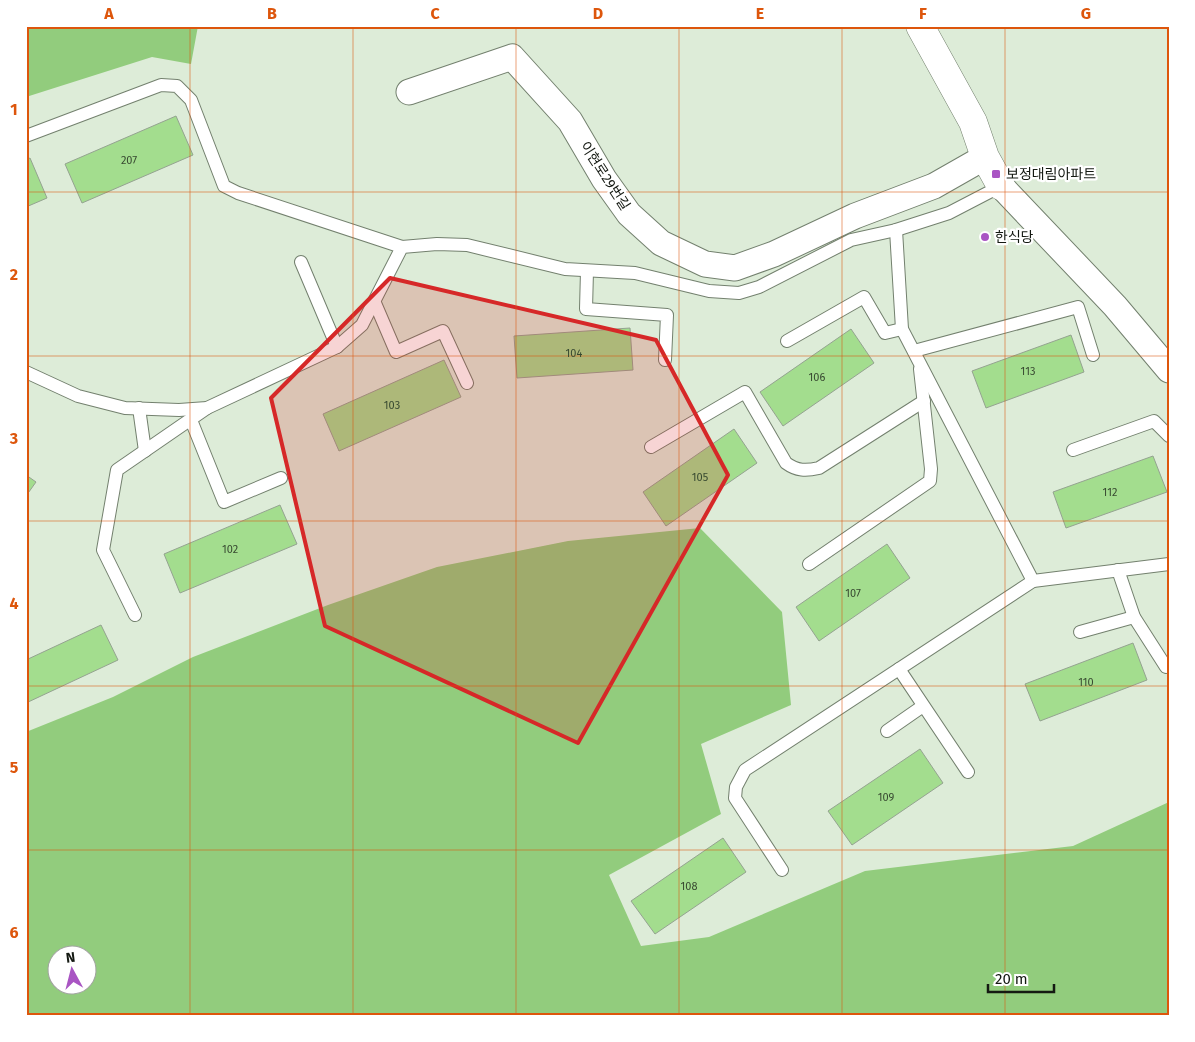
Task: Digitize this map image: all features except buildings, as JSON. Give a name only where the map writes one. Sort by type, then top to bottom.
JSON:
[{"type":"street","points":[[920,26],[973,122],[985,157],[1002,186],[1115,306],[1169,370]]},
{"type":"street","name":"이현로29번길","points":[[409,92],[512,57],[570,121],[604,179],[629,214],[661,243],[704,264],[735,268],[774,254],[854,216],[934,186],[985,157]]},
{"type":"lane","points":[[26,136],[161,85],[177,86],[192,100],[224,186],[238,193],[402,247],[437,244],[467,245],[565,269],[635,273],[709,291],[740,293],[759,287],[851,240],[896,230],[949,213],[1002,186]]},
{"type":"lane","points":[[896,230],[902,329],[1033,581]]},
{"type":"lane","points":[[135,615],[103,550],[117,470],[207,408],[337,347],[362,325],[375,303],[402,247]]},
{"type":"lane","points":[[301,262],[337,347]]},
{"type":"lane","points":[[587,271],[586,310],[667,315],[665,360]]},
{"type":"lane","points":[[787,341],[864,296],[885,333],[902,329]]},
{"type":"lane","points":[[375,303],[396,352],[443,331],[467,383]]},
{"type":"lane","points":[[916,356],[1078,307],[1094,355]]},
{"type":"lane","points":[[809,564],[930,481],[931,469],[924,401],[916,356]]},
{"type":"lane","points":[[26,372],[78,396],[125,408],[179,410],[207,408]]},
{"type":"lane","points":[[651,446],[745,392],[786,463],[794,469],[805,471],[819,468],[924,401]]},
{"type":"lane","points":[[139,408],[145,451]]},
{"type":"lane","points":[[191,420],[224,502],[281,478]]},
{"type":"lane","points":[[1073,450],[1154,422],[1169,436]]},
{"type":"lane","points":[[782,870],[742,811],[736,798],[739,779],[745,770],[1033,581],[1169,564]]},
{"type":"lane","points":[[1118,570],[1134,617],[1166,667]]},
{"type":"lane","points":[[1080,632],[1134,617]]},
{"type":"lane","points":[[899,669],[968,772]]},
{"type":"lane","points":[[887,731],[923,706]]},
{"type":"highlighted area","points":[[390,278],[656,340],[728,475],[578,743],[325,626],[271,398]]},
{"type":"green space","points":[[26,26],[198,26],[191,64],[152,57],[26,97]]},
{"type":"green space","points":[[700,528],[782,612],[791,705],[701,744],[721,814],[609,875],[641,946],[709,937],[865,871],[1073,846],[1169,802],[1169,1016],[26,1016],[26,732],[113,697],[193,657],[328,605],[437,567],[568,541]]},
{"type":"place","name":"보정대림아파트","points":[[996,174]]},
{"type":"place","name":"한식당","points":[[985,237]]}]
